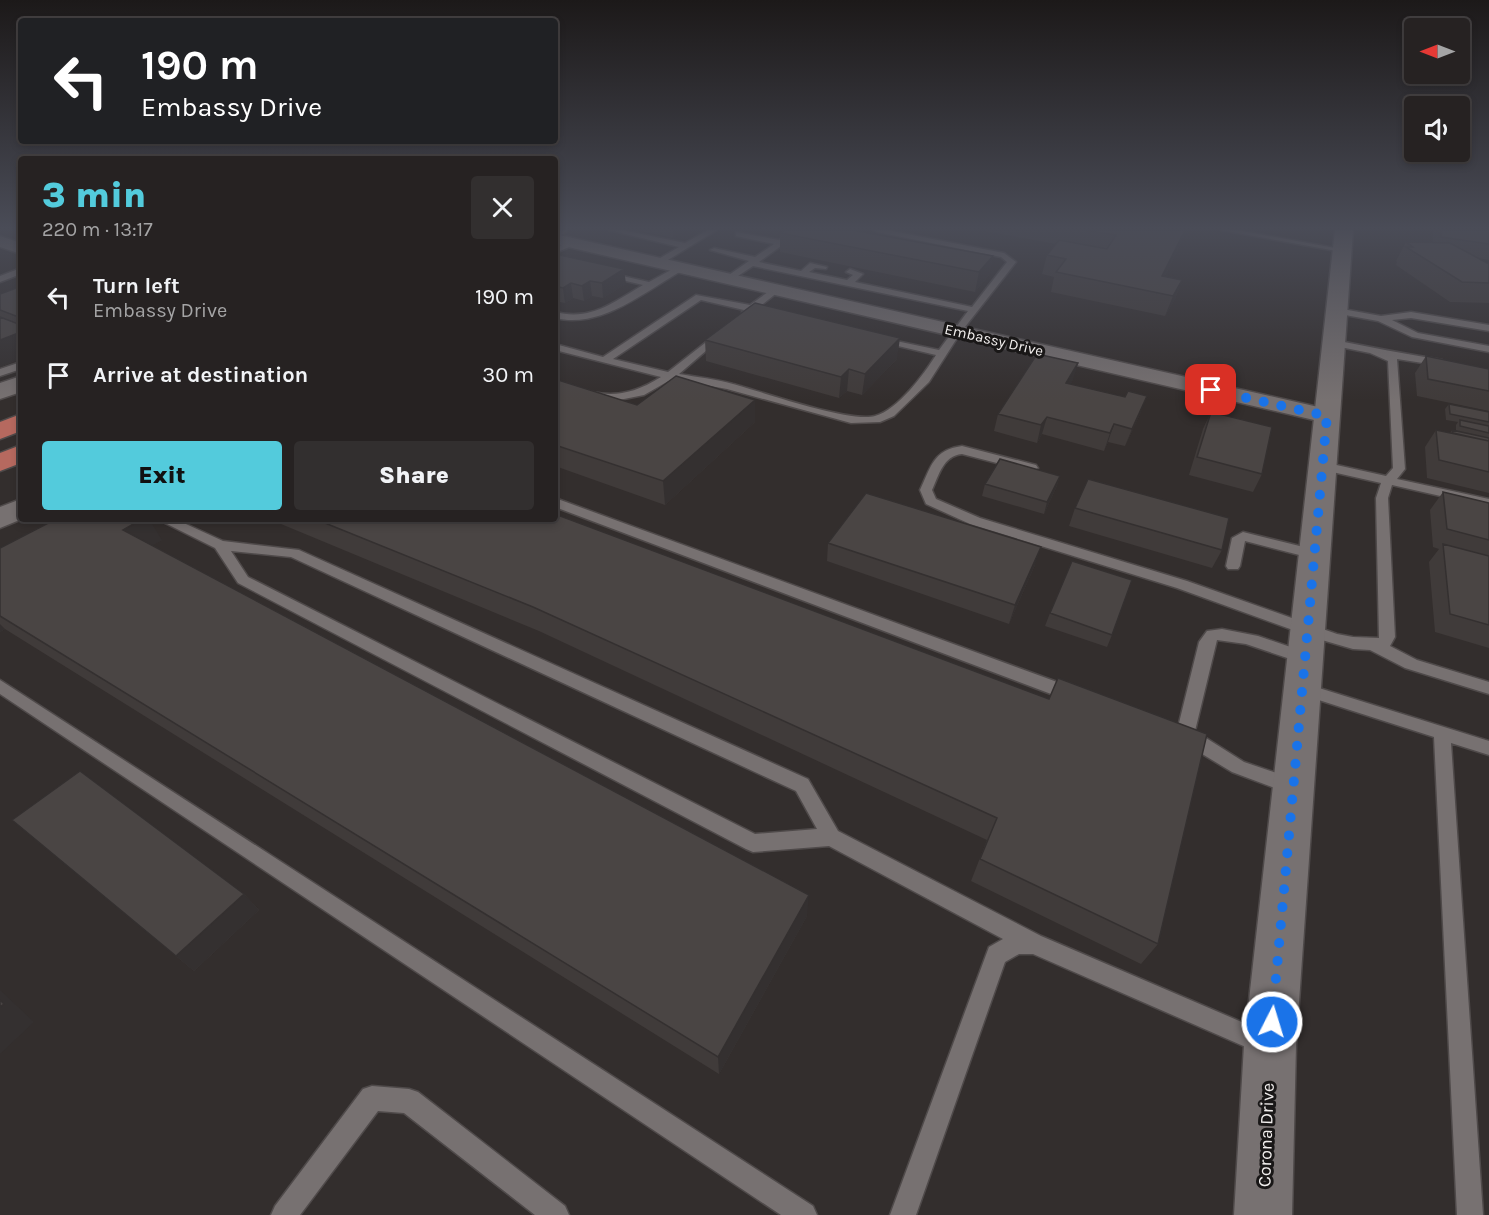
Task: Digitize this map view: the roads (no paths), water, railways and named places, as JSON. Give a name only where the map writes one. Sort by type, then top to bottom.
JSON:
[{"type":"highway","points":[[0,431],[18,423]]},
{"type":"highway","points":[[0,463],[18,454]]},
{"type":"street","name":"Embassy Drive","points":[[761,287],[1327,416]]},
{"type":"street","name":"Corona Drive","points":[[1263,1215],[1269,1045],[1339,287]]},
{"type":"street","points":[[0,392],[18,384]]},
{"type":"street","points":[[0,519],[18,510]]},
{"type":"lane","points":[[558,316],[572,319],[597,315],[649,287]]},
{"type":"lane","points":[[866,287],[974,310]]},
{"type":"lane","points":[[558,348],[669,376],[728,386],[851,420],[876,420],[890,414],[925,380],[957,331],[992,287]]},
{"type":"lane","points":[[743,316],[775,290]]},
{"type":"lane","points":[[604,361],[699,297],[774,314]]},
{"type":"lane","points":[[1336,327],[1411,315],[1489,328]]},
{"type":"lane","points":[[1381,319],[1415,335],[1489,349]]},
{"type":"lane","points":[[1293,787],[1238,767],[1180,733],[1212,635],[1221,633],[1252,641],[1305,659],[1360,645],[1384,643],[1387,637],[1382,498],[1386,484],[1399,469],[1393,360],[1336,327]]},
{"type":"lane","points":[[558,387],[587,396],[624,398],[639,393],[669,376],[724,331]]},
{"type":"lane","points":[[875,338],[942,354]]},
{"type":"lane","points":[[1385,354],[1456,366]]},
{"type":"lane","points":[[0,373],[18,366]]},
{"type":"lane","points":[[1032,468],[962,450],[951,450],[944,454],[927,490],[931,501],[953,513],[1225,599],[1305,659],[1442,733],[1489,748]]},
{"type":"lane","points":[[1323,466],[1489,503]]},
{"type":"lane","points":[[558,503],[1090,701]]},
{"type":"lane","points":[[170,522],[220,545],[294,553],[802,785],[831,837]]},
{"type":"lane","points":[[1233,566],[1239,538],[1243,536],[1314,554]]},
{"type":"lane","points":[[220,545],[243,580],[753,843],[831,837],[1033,943],[1269,1045]]},
{"type":"lane","points":[[1374,645],[1411,664],[1489,688]]},
{"type":"lane","points":[[0,686],[804,1215]]},
{"type":"lane","points":[[1442,733],[1470,1215]]},
{"type":"lane","points":[[903,1215],[997,955],[1016,943],[1033,943]]},
{"type":"lane","points":[[284,1215],[372,1098],[409,1101],[556,1215]]}]
